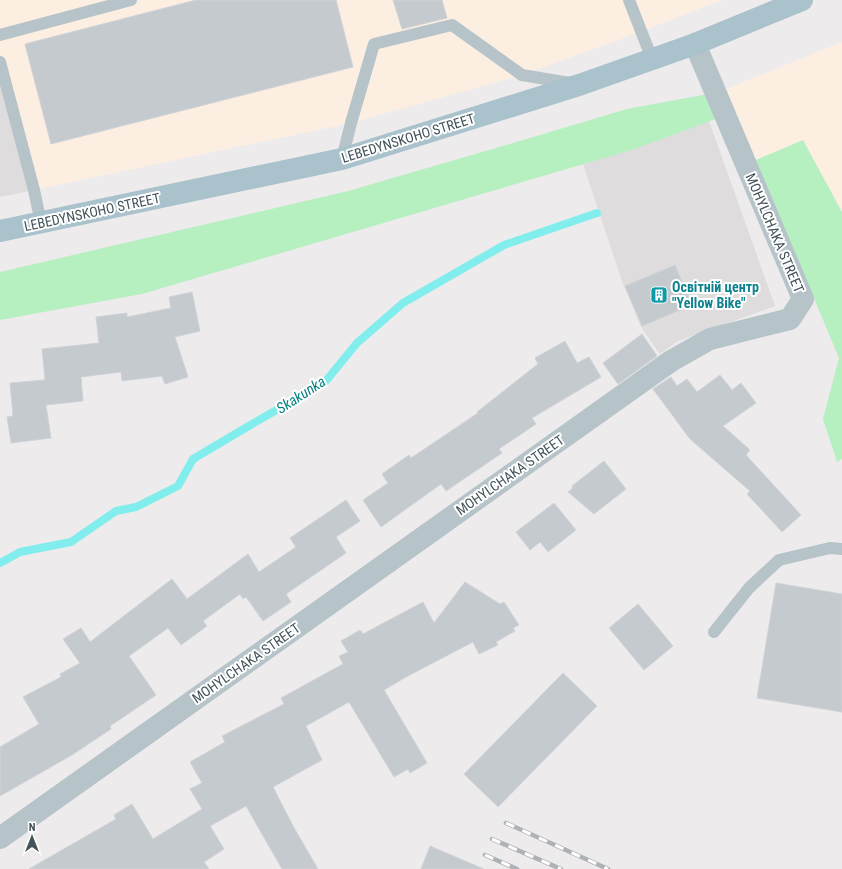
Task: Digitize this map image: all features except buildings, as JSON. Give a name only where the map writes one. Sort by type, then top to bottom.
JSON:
[{"type":"main road","name":"LEBEDYNSKOHO STREET","points":[[0,231],[342,159],[579,85],[695,44],[802,0]]},
{"type":"street","name":"MOHYLCHAKA STREET","points":[[0,838],[671,361],[710,339],[790,319],[803,299],[695,44]]},
{"type":"lane","points":[[0,36],[131,0]]},
{"type":"lane","points":[[629,0],[652,59]]},
{"type":"lane","points":[[342,159],[374,44],[452,25],[522,75],[579,85]]},
{"type":"lane","points":[[0,62],[34,190],[41,223]]},
{"type":"lane","points":[[714,632],[749,588],[779,560],[830,548],[842,549]]},
{"type":"shaded area","points":[[0,0],[722,0],[522,75],[351,123],[34,190],[0,54]]},
{"type":"shaded area","points":[[842,42],[842,212],[803,141],[750,162],[719,92]]},
{"type":"shaded area","points":[[0,62],[34,190],[0,197]]},
{"type":"shaded area","points":[[709,121],[775,306],[678,341],[660,354],[641,327],[623,284],[583,164],[635,149]]},
{"type":"green space","points":[[719,92],[729,114],[635,149],[142,294],[0,320],[0,272],[348,191],[627,109]]},
{"type":"green space","points":[[803,140],[842,212],[842,459],[837,462],[823,419],[839,358],[756,160]]},
{"type":"waterway","name":"Skakunka","points":[[0,563],[20,552],[71,542],[116,511],[136,507],[178,486],[193,459],[325,382],[357,343],[403,303],[504,245],[597,213]]},
{"type":"railway","points":[[506,823],[608,869]]},
{"type":"railway","points":[[492,839],[561,869]]},
{"type":"railway","points":[[485,855],[517,869]]},
{"type":"place","name":"Освітній центр \"Yellow Bike\"","points":[[659,295]]}]
